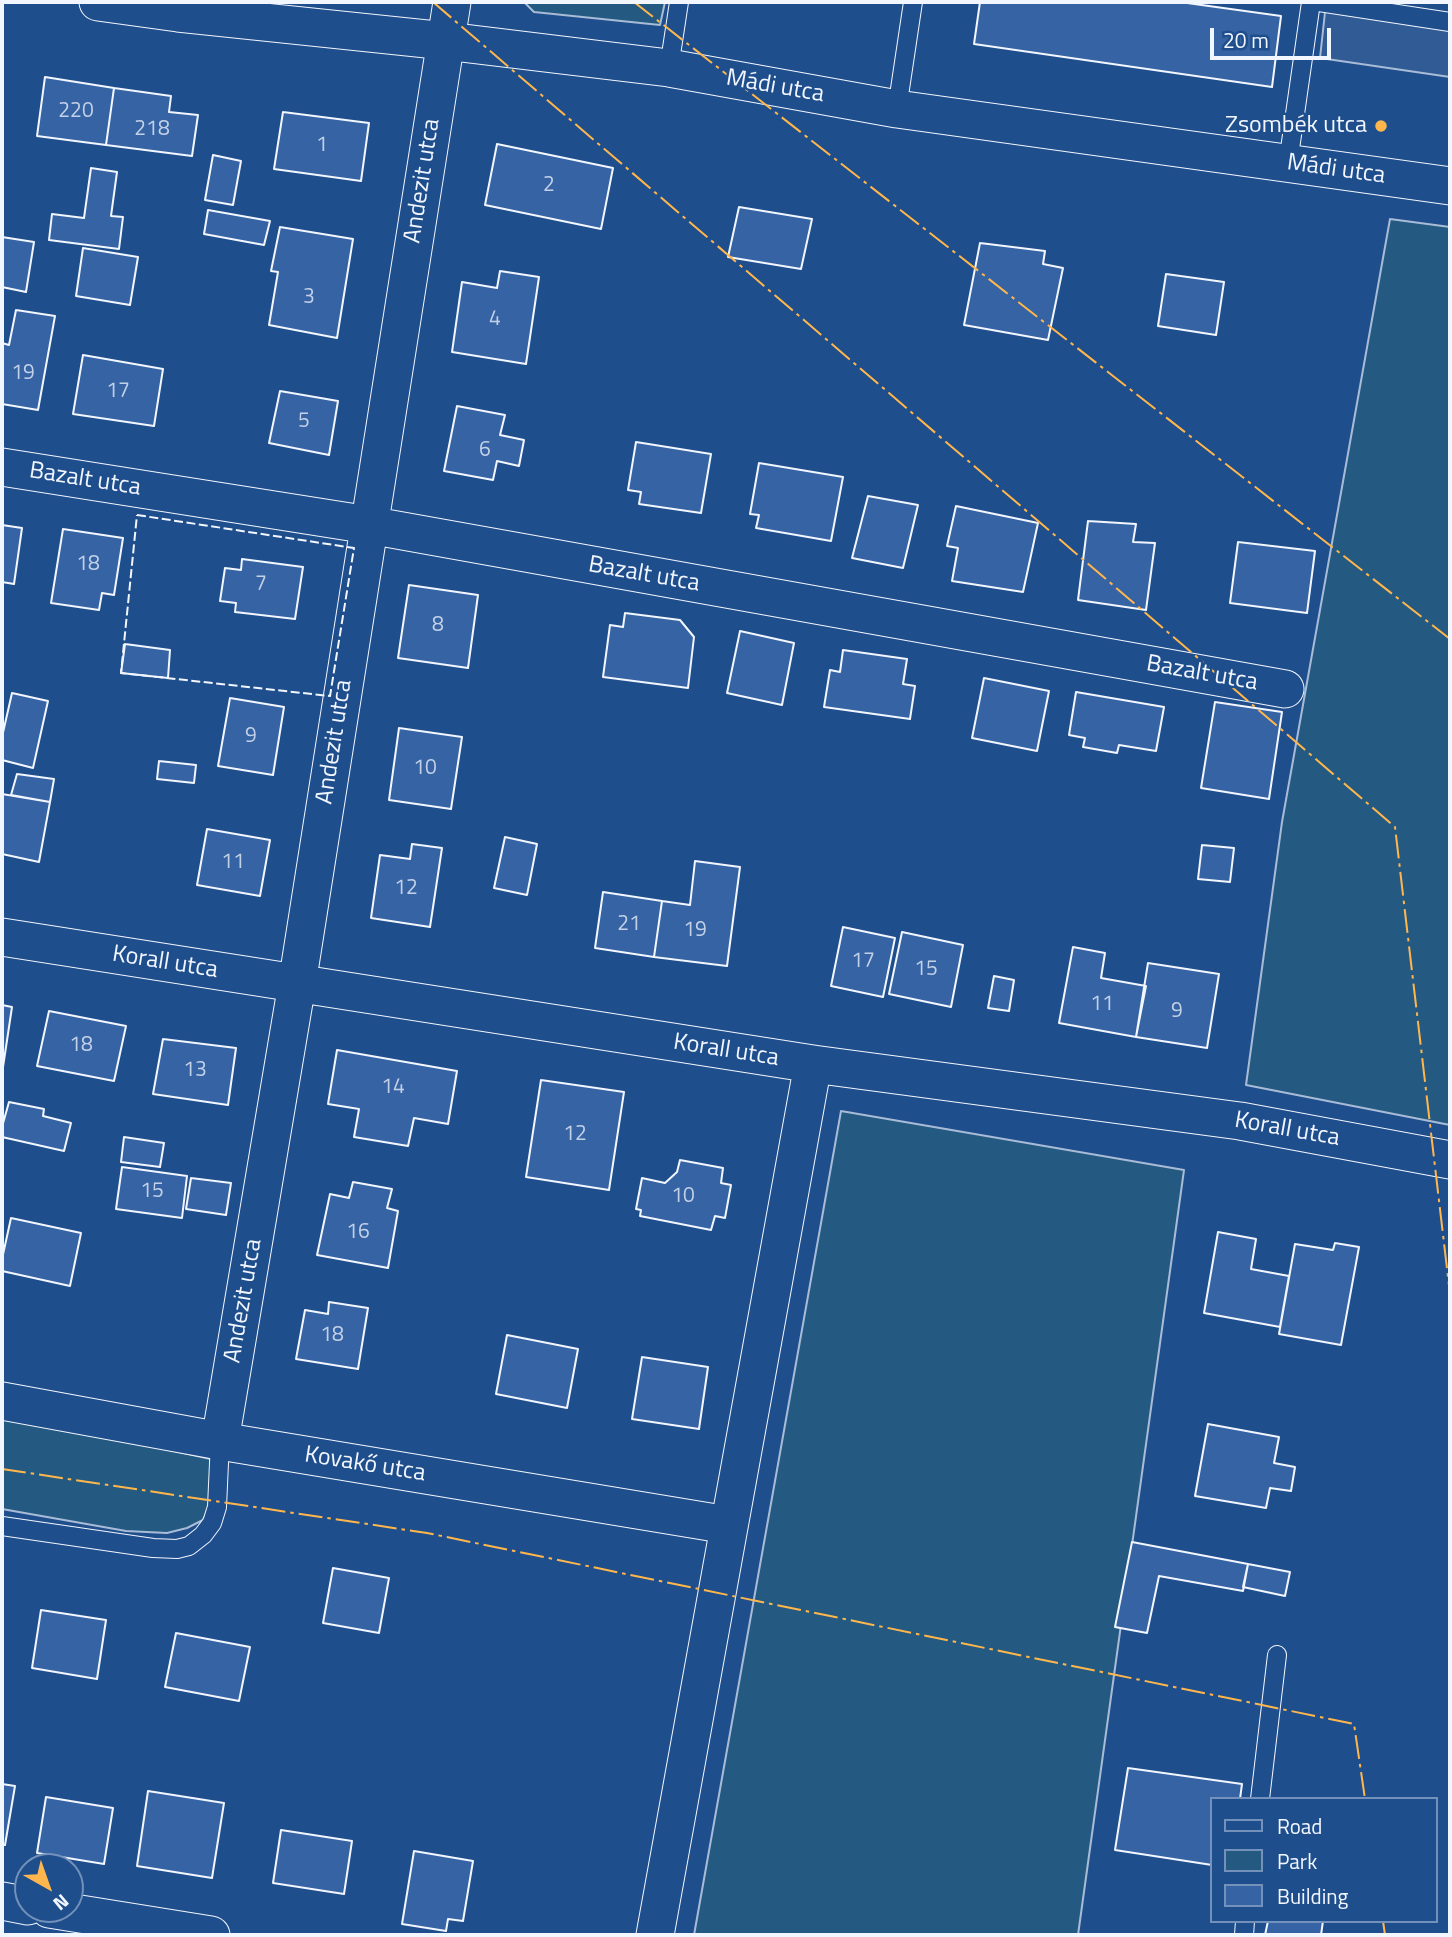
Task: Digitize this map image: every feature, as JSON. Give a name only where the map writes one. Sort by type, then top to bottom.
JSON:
[{"type":"street","name":"Mádi utca","points":[[98,2],[179,8],[669,68],[897,108],[1450,186]]},
{"type":"street","name":"Andezit utca","points":[[220,1441],[297,984],[452,2]]},
{"type":"street","name":"Bazalt utca","points":[[2,467],[369,525],[1286,689]]},
{"type":"street","name":"Korall utca","points":[[2,937],[813,1064],[1240,1121],[1450,1160]]},
{"type":"street","points":[[655,1935],[813,1064]]},
{"type":"street","name":"Kovakő utca","points":[[2,1401],[220,1441],[728,1525]]},
{"type":"street","points":[[84,1914],[211,1935]]},
{"type":"lane","points":[[669,68],[680,2]]},
{"type":"lane","points":[[897,108],[913,2]]},
{"type":"lane","points":[[1288,163],[1311,2]]},
{"type":"lane","points":[[1319,2],[1450,22]]},
{"type":"lane","points":[[2,1526],[153,1548],[177,1549],[189,1546],[203,1535],[212,1522],[216,1507],[220,1441]]},
{"type":"lane","points":[[1260,1797],[1278,1656]]},
{"type":"green space","points":[[524,2],[665,2],[660,25],[534,12]]},
{"type":"green space","points":[[1390,219],[1450,227],[1450,1125],[1246,1085],[1282,822]]},
{"type":"green space","points":[[841,1111],[1184,1170],[1078,1935],[694,1935]]},
{"type":"green space","points":[[2,1419],[125,1440],[215,1460],[210,1505],[203,1520],[167,1533],[126,1531],[2,1509]]},
{"type":"shaded area","points":[[1326,3],[1450,22],[1450,77],[1320,58]]},
{"type":"building","points":[[980,2],[1180,2],[1281,16],[1272,87],[974,44]]},
{"type":"building","points":[[45,77],[114,88],[106,145],[37,136]]},
{"type":"building","points":[[114,88],[171,96],[169,112],[198,115],[192,156],[106,145]]},
{"type":"building","points":[[283,112],[369,123],[361,181],[274,169]]},
{"type":"building","points":[[497,144],[613,168],[601,229],[485,205]]},
{"type":"building","points":[[213,155],[241,161],[233,205],[205,200]]},
{"type":"building","points":[[91,168],[117,172],[111,216],[123,217],[119,249],[49,240],[52,214],[84,218]]},
{"type":"building","points":[[739,207],[812,219],[801,269],[728,257]]},
{"type":"building","points":[[208,210],[270,221],[264,245],[204,234]]},
{"type":"building","points":[[280,227],[353,239],[337,338],[269,325],[278,272],[271,271]]},
{"type":"building","points":[[2,237],[34,242],[26,292],[2,287]]},
{"type":"building","points":[[980,243],[1045,251],[1043,264],[1063,268],[1048,340],[964,325]]},
{"type":"building","points":[[83,248],[138,257],[130,305],[76,296]]},
{"type":"building","points":[[500,271],[539,277],[526,364],[452,352],[462,282],[497,288]]},
{"type":"building","points":[[1166,274],[1224,282],[1216,335],[1158,326]]},
{"type":"building","points":[[16,310],[55,316],[38,410],[2,404],[2,343],[9,345]]},
{"type":"building","points":[[83,355],[163,369],[154,426],[73,414]]},
{"type":"building","points":[[280,391],[338,401],[329,455],[269,443]]},
{"type":"building","points":[[457,406],[505,415],[500,435],[524,440],[519,466],[497,461],[493,480],[444,471]]},
{"type":"building","points":[[636,442],[711,454],[701,513],[639,504],[641,492],[628,490]]},
{"type":"building","points":[[759,463],[843,477],[831,541],[756,528],[759,515],[750,514]]},
{"type":"building","points":[[868,496],[918,505],[903,568],[852,558]]},
{"type":"building","points":[[956,506],[1038,523],[1023,592],[952,581],[958,548],[947,546]]},
{"type":"building","points":[[1088,521],[1136,524],[1133,542],[1155,543],[1146,610],[1078,600]]},
{"type":"building","points":[[2,525],[22,528],[14,584],[2,582]]},
{"type":"building","points":[[63,529],[123,538],[114,595],[102,593],[99,610],[51,603]]},
{"type":"building","points":[[1238,542],[1315,551],[1307,613],[1230,603]]},
{"type":"building","points":[[242,559],[303,567],[295,619],[235,612],[236,603],[220,601],[225,568],[241,570]]},
{"type":"building","points":[[409,585],[478,595],[468,668],[398,658]]},
{"type":"building","points":[[625,613],[680,620],[694,637],[688,688],[603,677],[610,625],[623,627]]},
{"type":"building","points":[[740,631],[794,643],[782,705],[727,693]]},
{"type":"building","points":[[125,644],[170,650],[168,678],[121,673]]},
{"type":"building","points":[[843,650],[907,659],[903,684],[915,686],[910,719],[824,707],[830,670],[840,672]]},
{"type":"building","points":[[984,678],[1049,691],[1037,751],[972,738]]},
{"type":"building","points":[[1076,692],[1164,707],[1156,751],[1119,745],[1117,753],[1083,747],[1085,738],[1069,735]]},
{"type":"building","points":[[12,693],[48,701],[33,768],[2,760],[2,737]]},
{"type":"building","points":[[230,698],[284,707],[273,775],[218,766]]},
{"type":"building","points":[[1215,702],[1282,712],[1269,799],[1201,788]]},
{"type":"building","points":[[399,728],[462,737],[451,809],[389,800]]},
{"type":"building","points":[[159,761],[196,765],[194,783],[157,779]]},
{"type":"building","points":[[17,774],[54,779],[50,802],[11,795]]},
{"type":"building","points":[[2,794],[50,802],[39,862],[2,854]]},
{"type":"building","points":[[207,829],[270,840],[260,896],[197,885]]},
{"type":"building","points":[[505,837],[537,844],[527,895],[494,888]]},
{"type":"building","points":[[412,844],[442,848],[430,927],[371,918],[380,855],[410,859]]},
{"type":"building","points":[[1202,845],[1234,848],[1230,882],[1198,879]]},
{"type":"building","points":[[695,861],[740,867],[727,966],[654,957],[662,901],[690,905]]},
{"type":"building","points":[[603,892],[662,901],[654,957],[595,948]]},
{"type":"building","points":[[843,927],[895,938],[883,997],[831,986]]},
{"type":"building","points":[[902,932],[963,945],[951,1007],[889,994]]},
{"type":"building","points":[[1073,947],[1105,953],[1101,978],[1146,986],[1136,1037],[1059,1023]]},
{"type":"building","points":[[1148,963],[1219,974],[1207,1048],[1136,1037]]},
{"type":"building","points":[[994,976],[1014,980],[1009,1011],[988,1008]]},
{"type":"building","points":[[2,1005],[12,1007],[3,1067],[2,1067]]},
{"type":"building","points":[[49,1011],[126,1026],[114,1081],[37,1066]]},
{"type":"building","points":[[163,1039],[236,1048],[228,1105],[153,1094]]},
{"type":"building","points":[[337,1050],[457,1071],[448,1124],[414,1118],[408,1146],[354,1137],[359,1109],[328,1104]]},
{"type":"building","points":[[541,1080],[624,1092],[609,1190],[526,1177]]},
{"type":"building","points":[[9,1102],[44,1109],[43,1116],[71,1123],[64,1151],[2,1137]]},
{"type":"building","points":[[124,1137],[164,1143],[160,1167],[121,1162]]},
{"type":"building","points":[[680,1160],[723,1168],[721,1183],[731,1185],[725,1218],[715,1216],[711,1230],[640,1216],[641,1210],[636,1209],[642,1178],[665,1183],[677,1172]]},
{"type":"building","points":[[122,1167],[187,1176],[182,1218],[116,1209]]},
{"type":"building","points":[[191,1178],[231,1183],[226,1215],[186,1209]]},
{"type":"building","points":[[353,1182],[392,1189],[387,1208],[398,1211],[388,1268],[317,1255],[330,1194],[349,1198]]},
{"type":"building","points":[[11,1218],[81,1233],[70,1286],[2,1271]]},
{"type":"building","points":[[1218,1232],[1256,1239],[1251,1269],[1289,1276],[1280,1327],[1204,1313]]},
{"type":"building","points":[[1335,1243],[1359,1247],[1341,1345],[1279,1334],[1295,1244],[1333,1250]]},
{"type":"building","points":[[329,1302],[368,1308],[358,1369],[296,1359],[305,1310],[328,1314]]},
{"type":"building","points":[[507,1335],[578,1349],[567,1408],[496,1394]]},
{"type":"building","points":[[642,1357],[708,1367],[699,1429],[632,1419]]},
{"type":"building","points":[[1208,1424],[1279,1437],[1274,1463],[1295,1467],[1291,1491],[1270,1488],[1266,1508],[1195,1496]]},
{"type":"building","points":[[1132,1542],[1248,1564],[1243,1591],[1159,1576],[1147,1633],[1115,1627]]},
{"type":"building","points":[[1248,1564],[1290,1572],[1285,1596],[1243,1587]]},
{"type":"building","points":[[333,1568],[389,1578],[379,1633],[323,1623]]},
{"type":"building","points":[[41,1610],[106,1620],[97,1679],[32,1668]]},
{"type":"building","points":[[176,1633],[250,1647],[239,1701],[165,1687]]},
{"type":"building","points":[[1128,1768],[1242,1784],[1240,1797],[1210,1797],[1210,1865],[1115,1850]]},
{"type":"building","points":[[2,1784],[15,1786],[5,1845],[2,1845]]},
{"type":"building","points":[[148,1791],[224,1803],[212,1878],[137,1866]]},
{"type":"building","points":[[46,1797],[113,1808],[104,1864],[84,1861],[84,1853],[37,1853]]},
{"type":"building","points":[[281,1830],[352,1841],[344,1894],[273,1883]]},
{"type":"building","points":[[414,1851],[473,1861],[463,1921],[448,1919],[446,1931],[402,1924]]},
{"type":"building","points":[[1268,1923],[1323,1923],[1321,1935],[1265,1935]]},
{"type":"fence","points":[[137,515],[354,548],[330,696],[121,673],[137,515]]},
{"type":"power","points":[[433,2],[1395,827],[1450,1294]]},
{"type":"power","points":[[634,2],[1450,639]]},
{"type":"power","points":[[2,1469],[427,1533],[1354,1724],[1365,1797]]},
{"type":"power","points":[[1383,1923],[1385,1935]]},
{"type":"place","name":"Zsombék utca","points":[[1381,126]]}]
